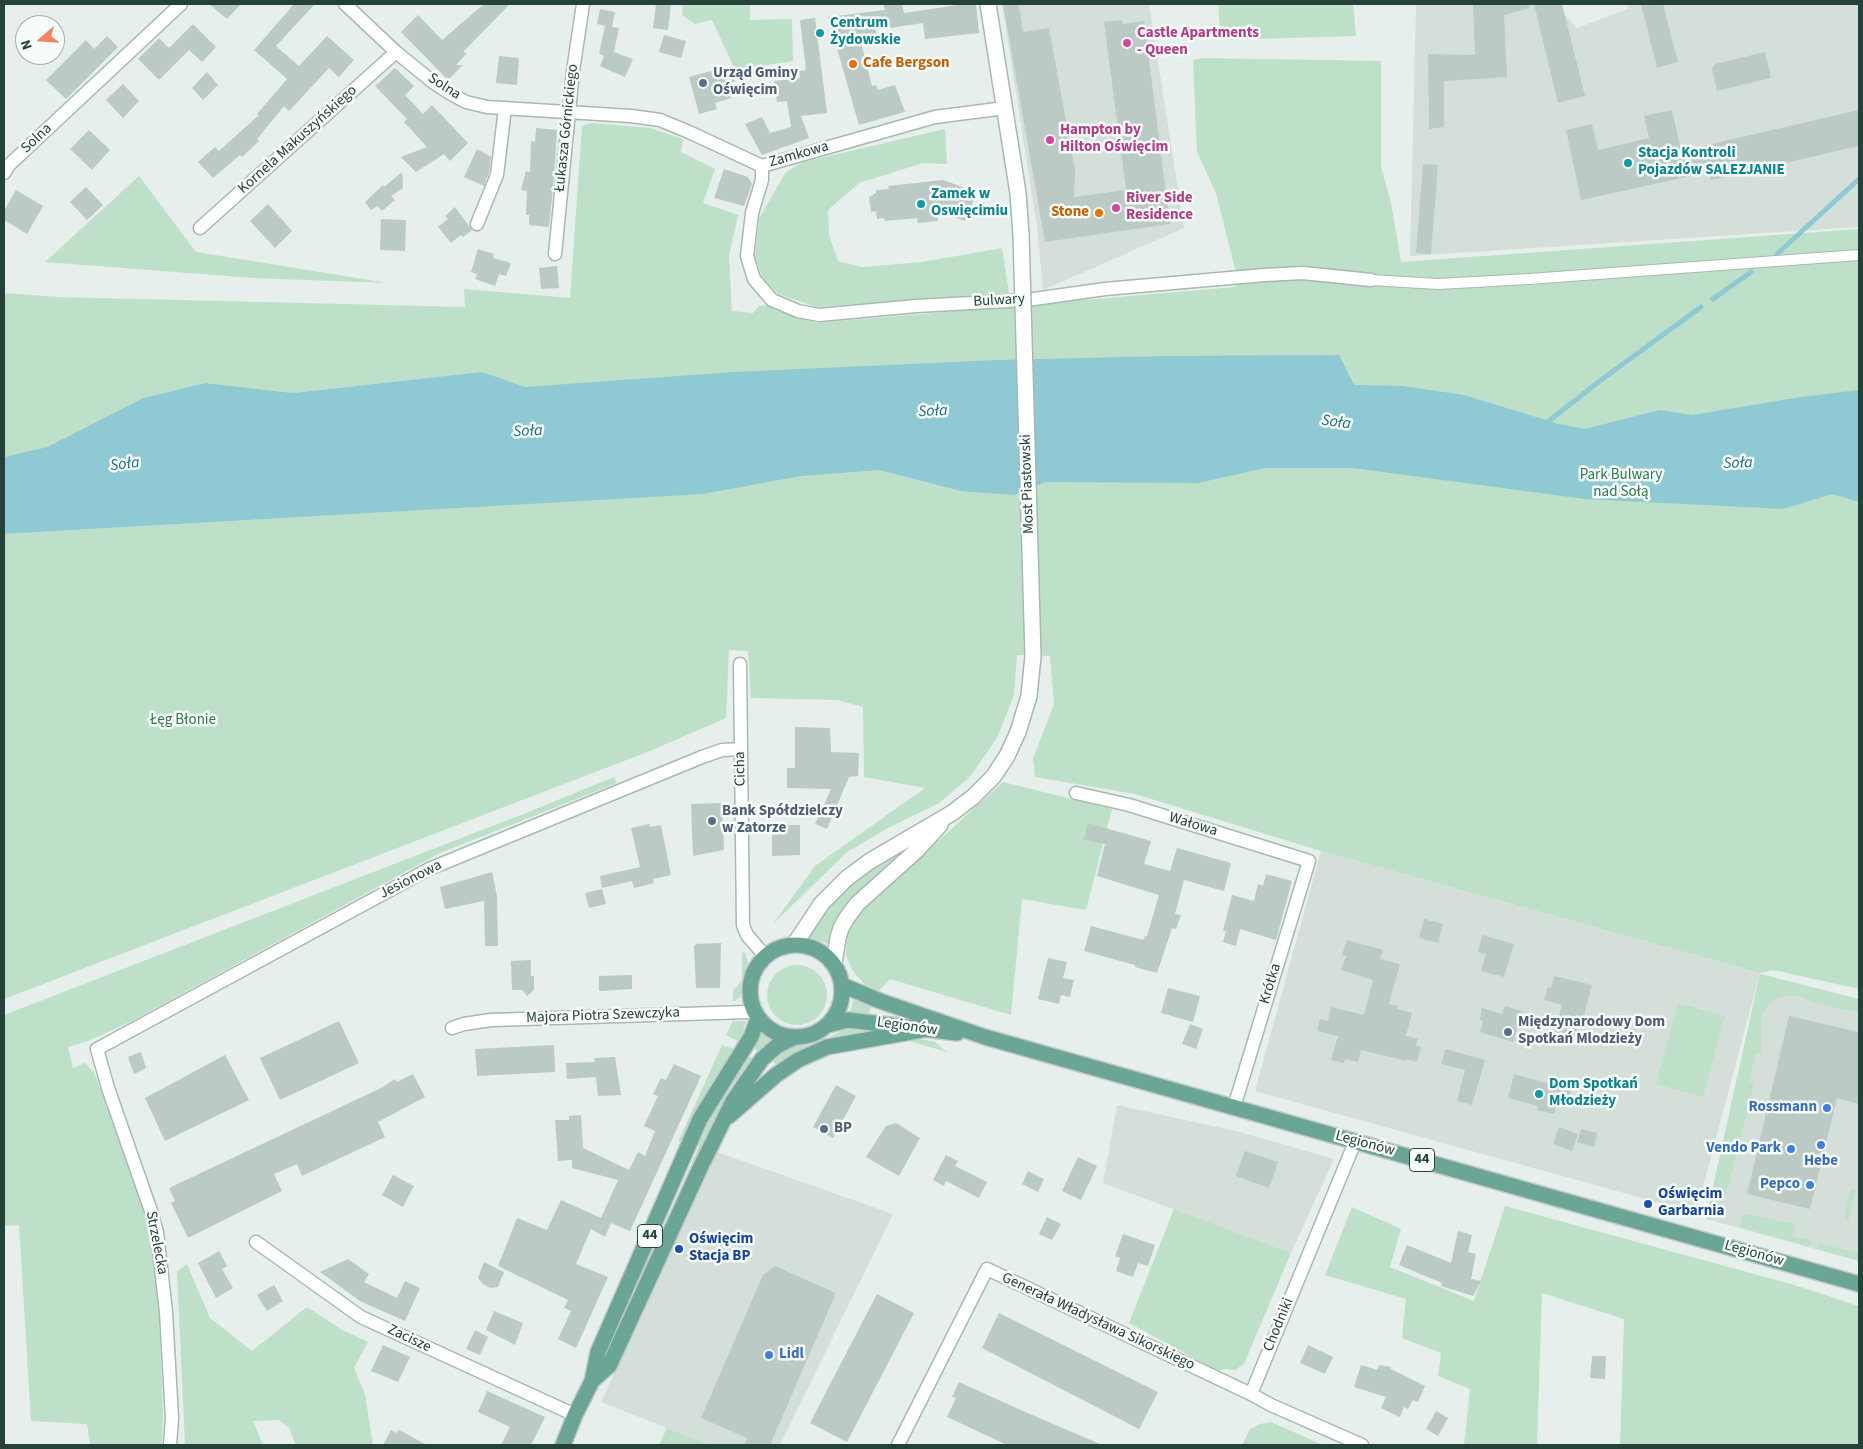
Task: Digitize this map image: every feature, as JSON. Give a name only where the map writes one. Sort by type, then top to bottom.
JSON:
[{"type":"main road","points":[[765,956],[779,948],[794,945],[808,946],[820,952],[834,964],[838,970],[842,985],[840,1005],[836,1016],[828,1025]]},
{"type":"main road","name":"44","points":[[563,1445],[592,1381],[598,1352],[700,1119],[751,1038],[756,1013],[750,997],[751,982],[756,968],[765,956]]},
{"type":"main road","name":"Legionów","points":[[842,985],[880,1001],[986,1037],[1859,1284]]},
{"type":"main road","points":[[756,1013],[774,1031],[793,1038]]},
{"type":"main road","name":"Legionów","points":[[828,1025],[848,1020],[986,1037]]},
{"type":"main road","name":"44","points":[[592,1381],[609,1366],[614,1357],[733,1101],[762,1059],[777,1046],[793,1038],[806,1037],[828,1025]]},
{"type":"main road","points":[[721,1124],[776,1075],[798,1060],[827,1047],[922,1030]]},
{"type":"street","name":"Solna","points":[[4,173],[10,164],[181,4]]},
{"type":"street","name":"Solna","points":[[345,4],[396,52],[451,94],[466,102],[487,107],[568,113]]},
{"type":"street","name":"Łukasza Górnickiego","points":[[555,254],[568,113],[583,4]]},
{"type":"street","name":"Most Piastowski","points":[[952,813],[973,797],[993,777],[1007,756],[1018,732],[1029,696],[1033,656],[1021,234],[1018,193],[988,4]]},
{"type":"street","name":"Kornela Makuszyńskiego","points":[[200,228],[396,52]]},
{"type":"street","points":[[477,224],[497,174],[505,108]]},
{"type":"street","name":"Zamkowa","points":[[568,113],[631,116],[660,120],[762,166],[876,132],[935,117],[1005,108]]},
{"type":"street","name":"Bulwary","points":[[762,166],[762,180],[752,213],[747,256],[754,279],[772,300],[798,311],[812,314],[1027,300],[1105,289],[1264,275],[1303,273],[1371,280]]},
{"type":"street","points":[[1371,280],[1438,284],[1859,255]]},
{"type":"street","name":"Cicha","points":[[740,664],[743,925],[747,935],[765,956]]},
{"type":"street","name":"Jesionowa","points":[[97,1049],[429,869],[702,757],[722,750],[740,749]]},
{"type":"street","name":"Wałowa","points":[[1076,793],[1129,805],[1309,861]]},
{"type":"street","points":[[794,945],[822,903],[847,878],[870,861],[952,813]]},
{"type":"street","points":[[834,964],[838,938],[857,904],[917,850],[952,813]]},
{"type":"street","name":"Krótka","points":[[1234,1107],[1309,861]]},
{"type":"street","name":"Majora Piotra Szewczyka","points":[[452,1028],[464,1024],[491,1020],[756,1013]]},
{"type":"street","name":"Strzelecka","points":[[97,1049],[108,1088],[157,1232],[166,1312],[172,1418],[170,1445]]},
{"type":"street","name":"Chodniki","points":[[1251,1394],[1354,1142]]},
{"type":"street","name":"Zacisze","points":[[256,1242],[361,1317],[575,1415]]},
{"type":"street","name":"Generała Władysława Sikorskiego","points":[[898,1445],[987,1269],[1251,1394]]},
{"type":"street","points":[[1251,1394],[1271,1405],[1362,1445]]},
{"type":"shaded area","points":[[1002,4],[1149,4],[1184,228],[1043,290],[1037,227]]},
{"type":"shaded area","points":[[1416,4],[1555,4],[1577,28],[1627,9],[1630,4],[1859,4],[1859,227],[1410,256]]},
{"type":"shaded area","name":"Międzynarodowy Dom Spotkań Mlodzieży","points":[[1321,851],[1760,973],[1696,1213],[1255,1091]]},
{"type":"shaded area","name":"Vendo Park","points":[[1760,974],[1859,999],[1859,1261],[1706,1219]]},
{"type":"shaded area","points":[[1117,1105],[1240,1132],[1334,1159],[1291,1253],[1103,1183]]},
{"type":"shaded area","points":[[717,1152],[893,1214],[780,1445],[710,1445],[601,1402]]},
{"type":"green space","points":[[683,4],[750,4],[750,20],[792,19],[793,61],[735,70],[712,20],[695,24],[682,15]]},
{"type":"green space","points":[[1218,4],[1353,4],[1356,36],[1221,40]]},
{"type":"green space","points":[[1202,58],[1381,61],[1381,166],[1391,203],[1401,262],[1859,229],[1859,989],[1773,970],[1760,973],[1321,851],[1135,794],[1035,777],[1033,759],[1054,704],[1050,656],[1017,655],[1014,695],[997,738],[970,777],[939,803],[888,828],[847,852],[773,924],[815,866],[925,788],[864,777],[863,707],[838,700],[751,698],[748,651],[729,650],[726,718],[650,751],[4,999],[4,534],[473,507],[468,374],[293,393],[205,383],[143,398],[47,447],[4,457],[4,293],[58,297],[465,307],[464,289],[570,298],[582,126],[591,123],[650,128],[683,139],[681,152],[715,169],[703,203],[738,215],[729,256],[732,311],[753,313],[759,306],[767,305],[777,311],[817,323],[1235,287],[1237,277],[1216,193],[1197,152],[1193,60]]},
{"type":"green space","points":[[945,129],[947,164],[923,163],[859,183],[828,210],[829,235],[838,261],[862,267],[922,262],[1002,248],[1009,293],[817,307],[778,294],[763,278],[755,258],[759,218],[786,172],[803,162]]},
{"type":"green space","points":[[139,176],[196,252],[388,283],[253,278],[45,262]]},
{"type":"green space","points":[[614,777],[617,783],[440,853],[132,1021],[88,1041],[68,1047],[73,1068],[85,1063],[94,1072],[147,1217],[157,1265],[163,1411],[162,1445],[90,1445],[87,1424],[31,1421],[19,1225],[4,1226],[4,1015],[526,813]]},
{"type":"green space","points":[[1003,782],[1112,809],[1086,910],[1022,899],[1011,1015],[890,979],[879,991],[865,985],[852,970],[846,955],[847,933],[859,913]]},
{"type":"green space","points":[[909,846],[909,849],[873,880],[843,910],[834,927],[831,944],[806,936],[832,901],[855,877]]},
{"type":"green space","points":[[744,951],[748,961],[744,988],[739,998],[733,1002],[733,990],[742,981],[742,954]]},
{"type":"green space","points":[[791,965],[803,965],[814,970],[822,978],[827,989],[825,1007],[814,1020],[803,1025],[791,1025],[780,1020],[772,1012],[767,1001],[767,989],[772,978],[780,970]]},
{"type":"green space","points":[[1760,974],[1859,999],[1859,1013],[1816,1003],[1795,995],[1779,997],[1767,1006],[1761,1019],[1761,1054],[1756,1053],[1749,1081],[1754,1083],[1731,1177],[1721,1207],[1711,1220],[1706,1219]]},
{"type":"green space","points":[[854,998],[872,1005],[868,1016],[850,1013]]},
{"type":"green space","points":[[1678,1003],[1725,1016],[1703,1097],[1656,1084]]},
{"type":"green space","points":[[733,1021],[746,1021],[740,1042],[726,1035]]},
{"type":"green space","points":[[864,1027],[863,1035],[777,1066],[770,1058],[786,1047],[810,1045],[843,1030]]},
{"type":"green space","points":[[761,1031],[775,1040],[759,1053],[753,1048]]},
{"type":"green space","points":[[920,1039],[935,1042],[947,1052],[909,1041]]},
{"type":"green space","points":[[722,1045],[737,1050],[684,1140],[678,1142]]},
{"type":"green space","points":[[748,1056],[755,1060],[603,1363],[698,1149],[701,1133],[707,1118]]},
{"type":"green space","points":[[1856,1189],[1848,1222],[1844,1217],[1850,1191]]},
{"type":"green space","points":[[1505,1206],[1791,1284],[1859,1306],[1859,1445],[1620,1445],[1624,1319],[1542,1293],[1537,1445],[1464,1445],[1470,1389],[1438,1376],[1441,1353],[1402,1338],[1406,1299],[1325,1275],[1352,1207],[1401,1229],[1390,1267],[1474,1301]]},
{"type":"green space","points":[[1174,1209],[1291,1253],[1244,1364],[1235,1370],[1225,1369],[1218,1371],[1129,1323]]},
{"type":"green space","points":[[1747,1214],[1795,1224],[1792,1236],[1812,1241],[1810,1247],[1740,1227],[1741,1218]]},
{"type":"green space","points":[[1818,1243],[1859,1253],[1859,1261],[1817,1249]]},
{"type":"green space","points":[[187,1264],[210,1318],[252,1351],[307,1307],[342,1330],[368,1342],[354,1368],[365,1394],[373,1445],[296,1445],[289,1428],[279,1420],[253,1421],[263,1445],[185,1445],[177,1271]]},
{"type":"green space","points":[[1271,1422],[1323,1445],[1242,1445],[1250,1429],[1260,1424]]},
{"type":"green space","points":[[667,1428],[710,1445],[659,1445]]},
{"type":"water","name":"Soła","points":[[1339,355],[1354,385],[1403,386],[1464,395],[1559,424],[1585,429],[1660,410],[1692,415],[1801,397],[1859,390],[1859,502],[1832,494],[1783,509],[1585,499],[1353,468],[1265,468],[1198,483],[1045,482],[1014,495],[961,491],[879,470],[801,476],[703,494],[4,534],[4,457],[47,447],[143,398],[205,383],[293,393],[482,372],[525,387],[734,372],[999,360],[1165,356]]},
{"type":"building","points":[[209,4],[241,4],[227,19]]},
{"type":"building","points":[[294,4],[315,4],[276,46],[299,66],[327,36],[354,60],[339,77],[329,68],[289,111],[284,106],[257,139],[259,141],[242,157],[240,155],[213,178],[198,162],[215,147],[219,151],[259,115],[257,114],[287,79],[254,50]]},
{"type":"building","points":[[484,4],[510,4],[463,52],[467,53],[456,65],[463,65],[448,80],[401,32],[418,15],[442,40]]},
{"type":"building","points":[[656,4],[671,4],[668,30],[653,28]]},
{"type":"building","points":[[883,4],[902,4],[904,13],[976,4],[979,33],[925,39],[923,23],[876,30],[877,41],[861,43],[872,86],[876,85],[878,90],[895,85],[905,112],[859,125],[828,17],[885,10]]},
{"type":"building","points":[[1003,4],[1019,4],[1023,32],[1049,28],[1075,170],[1074,197],[1126,190],[1104,22],[1122,20],[1123,24],[1144,21],[1170,224],[1045,242]]},
{"type":"building","points":[[1473,4],[1529,4],[1530,8],[1504,15],[1507,77],[1444,81],[1444,127],[1429,129],[1428,54],[1475,55]]},
{"type":"building","points":[[1534,4],[1562,4],[1585,96],[1558,103]]},
{"type":"building","points":[[1641,4],[1663,4],[1678,62],[1657,68]]},
{"type":"building","points":[[600,9],[615,12],[612,27],[619,28],[614,52],[633,59],[625,77],[600,66],[604,56],[599,54],[605,26],[611,27],[597,24]]},
{"type":"building","points":[[815,18],[827,113],[801,116],[809,138],[762,155],[745,124],[762,117],[770,133],[791,127],[787,101],[777,102],[774,81],[800,78],[799,71],[806,70],[800,20]]},
{"type":"building","points":[[193,24],[216,47],[202,62],[189,50],[159,80],[138,59],[159,38],[169,48]]},
{"type":"building","points":[[664,35],[686,41],[681,58],[659,52]]},
{"type":"building","points":[[107,36],[118,47],[66,99],[46,80],[61,65],[65,65],[65,61],[86,40],[94,49]]},
{"type":"building","points":[[1765,52],[1771,78],[1717,91],[1712,69],[1715,64]]},
{"type":"building","points":[[499,56],[519,58],[517,85],[496,83]]},
{"type":"building","points":[[395,68],[414,86],[405,95],[423,114],[432,105],[468,143],[450,161],[444,154],[416,172],[401,157],[427,147],[404,122],[407,119],[375,86]]},
{"type":"building","points":[[732,68],[735,81],[727,84],[731,98],[715,103],[717,109],[699,114],[689,77],[719,69],[720,72]]},
{"type":"building","points":[[207,72],[218,85],[203,100],[192,88]]},
{"type":"building","points":[[123,84],[139,101],[123,118],[106,100]]},
{"type":"building","points":[[1672,110],[1681,151],[1859,110],[1859,146],[1711,180],[1709,172],[1581,200],[1566,130],[1592,124],[1598,150],[1649,138],[1644,116]]},
{"type":"building","points":[[536,128],[557,130],[549,227],[529,225],[529,215],[526,215],[527,191],[521,190],[526,171],[530,172],[531,141],[535,142]]},
{"type":"building","points":[[89,130],[110,150],[92,170],[70,149]]},
{"type":"building","points":[[477,149],[491,157],[489,173],[484,186],[464,177]]},
{"type":"building","points":[[1423,164],[1438,165],[1431,254],[1416,253]]},
{"type":"building","points":[[724,169],[748,177],[752,184],[744,206],[714,198]]},
{"type":"building","points":[[402,172],[403,188],[391,196],[395,200],[382,211],[377,206],[371,210],[365,202],[383,185],[384,187]]},
{"type":"building","name":"Zamek w Oswięcimiu","points":[[943,180],[968,189],[967,191],[976,195],[965,221],[937,211],[938,221],[918,223],[917,218],[885,221],[884,218],[877,219],[876,211],[871,212],[869,197],[876,193],[876,190],[889,189],[888,186]]},
{"type":"building","points":[[86,187],[103,205],[87,220],[70,202]]},
{"type":"building","points":[[16,190],[43,206],[27,234],[4,220],[4,211]]},
{"type":"building","points":[[268,204],[292,231],[275,248],[250,221]]},
{"type":"building","points":[[455,207],[472,230],[463,237],[461,235],[451,243],[438,227],[448,219],[445,216]]},
{"type":"building","points":[[381,219],[406,220],[405,251],[380,250]]},
{"type":"building","points":[[478,249],[494,254],[493,258],[511,263],[506,276],[499,274],[495,286],[475,279],[477,274],[471,272]]},
{"type":"building","points":[[557,266],[559,288],[541,289],[539,268]]},
{"type":"building","points":[[795,727],[830,728],[831,752],[859,753],[858,776],[849,777],[827,829],[815,824],[831,789],[787,788],[787,768],[795,768]]},
{"type":"building","points":[[722,803],[724,850],[693,856],[691,804]]},
{"type":"building","points":[[1088,823],[1151,841],[1144,864],[1170,871],[1177,848],[1231,863],[1224,891],[1184,880],[1175,914],[1181,915],[1176,929],[1172,928],[1157,973],[1084,951],[1091,926],[1143,940],[1147,936],[1159,895],[1097,876],[1105,844],[1084,840]]},
{"type":"building","points":[[650,824],[650,827],[661,825],[671,875],[653,879],[654,883],[634,888],[632,881],[602,888],[600,876],[640,867],[631,828]]},
{"type":"building","points":[[772,825],[800,825],[800,855],[772,856]]},
{"type":"building","points":[[492,872],[497,896],[498,946],[485,946],[484,901],[445,909],[440,887]]},
{"type":"building","points":[[1266,874],[1292,881],[1276,940],[1240,929],[1236,946],[1223,942],[1226,931],[1223,931],[1232,895],[1254,901],[1258,884],[1263,886]]},
{"type":"building","points":[[602,889],[606,904],[589,908],[585,893]]},
{"type":"building","points":[[1424,919],[1443,924],[1438,943],[1419,938]]},
{"type":"building","points":[[1482,935],[1514,944],[1504,977],[1481,971],[1486,954],[1478,952]]},
{"type":"building","points":[[1347,940],[1383,950],[1380,959],[1400,964],[1389,1004],[1398,1006],[1397,1009],[1412,1013],[1406,1036],[1418,1039],[1416,1045],[1421,1047],[1417,1062],[1361,1050],[1358,1062],[1345,1059],[1344,1063],[1331,1060],[1338,1036],[1317,1031],[1320,1019],[1328,1021],[1331,1007],[1364,1015],[1373,980],[1341,970],[1346,956],[1342,955]]},
{"type":"building","points":[[721,943],[720,988],[696,988],[694,946],[696,944]]},
{"type":"building","points":[[1048,958],[1067,962],[1063,978],[1074,980],[1070,997],[1061,995],[1059,1004],[1038,999]]},
{"type":"building","points":[[531,960],[531,976],[534,976],[534,990],[527,996],[522,990],[512,990],[511,961]]},
{"type":"building","points":[[632,975],[632,989],[599,991],[599,976]]},
{"type":"building","points":[[1554,976],[1592,985],[1583,1019],[1580,1018],[1575,1037],[1568,1035],[1567,1038],[1554,1035],[1562,1005],[1544,1000],[1548,987],[1551,988]]},
{"type":"building","points":[[1168,988],[1200,996],[1193,1022],[1161,1013]]},
{"type":"building","points":[[1505,1006],[1522,1011],[1513,1042],[1480,1032],[1483,1021],[1480,1020],[1482,1008],[1502,1014]]},
{"type":"building","name":"Vendo Park","points":[[1789,1016],[1859,1032],[1859,1104],[1837,1098],[1810,1209],[1747,1194]]},
{"type":"building","points":[[339,1021],[359,1063],[280,1100],[260,1058]]},
{"type":"building","points":[[1190,1024],[1203,1029],[1196,1049],[1182,1044]]},
{"type":"building","points":[[554,1045],[555,1072],[477,1076],[475,1049]]},
{"type":"building","points":[[1446,1049],[1485,1060],[1472,1105],[1457,1101],[1465,1070],[1441,1064]]},
{"type":"building","points":[[141,1052],[146,1068],[134,1074],[128,1057]]},
{"type":"building","points":[[225,1055],[249,1100],[165,1141],[145,1098]]},
{"type":"building","points":[[615,1057],[621,1095],[598,1096],[596,1077],[567,1079],[566,1063],[595,1062],[594,1058]]},
{"type":"building","points":[[674,1064],[701,1076],[630,1231],[611,1223],[605,1237],[591,1229],[576,1264],[608,1277],[576,1348],[558,1339],[571,1311],[564,1308],[568,1300],[498,1266],[517,1218],[547,1230],[561,1200],[601,1218],[618,1180],[572,1168],[572,1160],[558,1161],[555,1120],[569,1120],[569,1116],[581,1115],[583,1148],[629,1170],[638,1152],[645,1156],[655,1131],[644,1126],[658,1096],[653,1094],[661,1078],[666,1080]]},
{"type":"building","points":[[413,1074],[425,1097],[378,1122],[385,1137],[302,1176],[297,1164],[274,1174],[282,1191],[188,1238],[171,1203],[175,1201],[169,1188],[383,1087],[395,1079],[397,1082]]},
{"type":"building","name":"Dom Spotkań Młodzieży","points":[[1514,1074],[1571,1090],[1568,1102],[1558,1099],[1554,1114],[1537,1110],[1538,1106],[1508,1098]]},
{"type":"building","points":[[836,1085],[856,1096],[833,1138],[813,1127]]},
{"type":"building","points":[[896,1123],[920,1138],[899,1176],[866,1157],[886,1126]]},
{"type":"building","points":[[1559,1127],[1578,1134],[1572,1151],[1553,1144]]},
{"type":"building","points":[[1581,1129],[1597,1133],[1594,1147],[1577,1142]]},
{"type":"building","points":[[1245,1151],[1278,1162],[1269,1188],[1236,1176]]},
{"type":"building","points":[[946,1155],[958,1161],[955,1166],[987,1182],[979,1198],[946,1181],[944,1186],[933,1180]]},
{"type":"building","points":[[1078,1157],[1097,1166],[1081,1200],[1062,1191]]},
{"type":"building","points":[[1028,1171],[1044,1179],[1038,1192],[1022,1184]]},
{"type":"building","points":[[393,1175],[414,1186],[403,1207],[382,1195]]},
{"type":"building","points":[[1047,1217],[1061,1224],[1052,1240],[1039,1234]]},
{"type":"building","points":[[1458,1231],[1472,1235],[1468,1252],[1476,1254],[1471,1279],[1481,1281],[1473,1296],[1441,1286],[1442,1283],[1399,1265],[1407,1245],[1451,1263]]},
{"type":"building","points":[[1123,1234],[1155,1245],[1148,1266],[1138,1263],[1133,1277],[1116,1271],[1120,1258],[1115,1256]]},
{"type":"building","points":[[219,1251],[227,1266],[222,1269],[233,1288],[216,1298],[198,1263]]},
{"type":"building","points":[[348,1259],[369,1274],[364,1282],[397,1298],[405,1281],[420,1288],[405,1321],[360,1301],[320,1272]]},
{"type":"building","points":[[484,1262],[504,1272],[498,1287],[490,1288],[478,1278]]},
{"type":"building","name":"Lidl","points":[[775,1266],[836,1293],[770,1445],[744,1445],[747,1438],[701,1418],[763,1275]]},
{"type":"building","points":[[274,1285],[283,1301],[267,1311],[257,1295]]},
{"type":"building","points":[[877,1294],[914,1313],[847,1442],[810,1423]]},
{"type":"building","points":[[494,1311],[523,1323],[515,1345],[486,1330]]},
{"type":"building","points":[[999,1313],[1158,1392],[1139,1429],[982,1348]]},
{"type":"building","points":[[475,1330],[488,1337],[480,1355],[466,1349]]},
{"type":"building","points":[[383,1345],[410,1357],[398,1382],[371,1371]]},
{"type":"building","points":[[1308,1345],[1333,1357],[1325,1374],[1300,1363]]},
{"type":"building","points":[[1592,1356],[1606,1356],[1605,1379],[1590,1378]]},
{"type":"building","points":[[1361,1365],[1377,1370],[1379,1365],[1391,1367],[1391,1369],[1425,1386],[1418,1402],[1413,1400],[1408,1409],[1404,1407],[1400,1417],[1381,1408],[1386,1397],[1354,1387]]},
{"type":"building","points":[[959,1382],[1102,1445],[1007,1445],[947,1417],[956,1398],[952,1397]]},
{"type":"building","points":[[487,1391],[545,1417],[531,1445],[501,1445],[510,1427],[478,1412]]},
{"type":"building","points":[[1436,1411],[1448,1418],[1438,1436],[1426,1429]]},
{"type":"building","points":[[391,1430],[397,1433],[399,1430],[427,1445],[383,1445]]},
{"type":"waterway","points":[[1777,254],[1859,179]]},
{"type":"waterway","points":[[1713,299],[1751,272]]},
{"type":"waterway","points":[[1545,424],[1601,380],[1701,307]]},
{"type":"place","name":"Centrum Żydowskie","points":[[820,33]]},
{"type":"place","name":"Castle Apartments - Queen","points":[[1127,43]]},
{"type":"place","name":"Cafe Bergson","points":[[853,64]]},
{"type":"place","name":"Urząd Gminy Oświęcim","points":[[703,83]]},
{"type":"place","name":"Hampton by Hilton Oświęcim","points":[[1050,140]]},
{"type":"place","name":"Stacja Kontroli Pojazdów SALEZJANIE","points":[[1628,163]]},
{"type":"place","name":"Zamek w Oswięcimiu","points":[[921,204]]},
{"type":"place","name":"River Side Residence","points":[[1116,208]]},
{"type":"place","name":"Stone","points":[[1099,213]]},
{"type":"place","name":"Bank Spółdzielczy w Zatorze","points":[[712,821]]},
{"type":"place","name":"Międzynarodowy Dom Spotkań Mlodzieży","points":[[1508,1032]]},
{"type":"place","name":"Dom Spotkań Młodzieży","points":[[1539,1094]]},
{"type":"place","name":"Rossmann","points":[[1827,1108]]},
{"type":"place","name":"BP","points":[[824,1129]]},
{"type":"place","name":"Hebe","points":[[1821,1145]]},
{"type":"place","name":"Vendo Park","points":[[1791,1149]]},
{"type":"place","name":"Pepco","points":[[1810,1185]]},
{"type":"place","name":"Oświęcim Garbarnia","points":[[1648,1204]]},
{"type":"place","name":"Oświęcim Stacja BP","points":[[679,1249]]},
{"type":"place","name":"Lidl","points":[[769,1355]]},
{"type":"park label","name":"Park Bulwary nad Sołą","points":[[1621,484]]},
{"type":"park label","name":"Łęg Błonie","points":[[183,721]]}]
